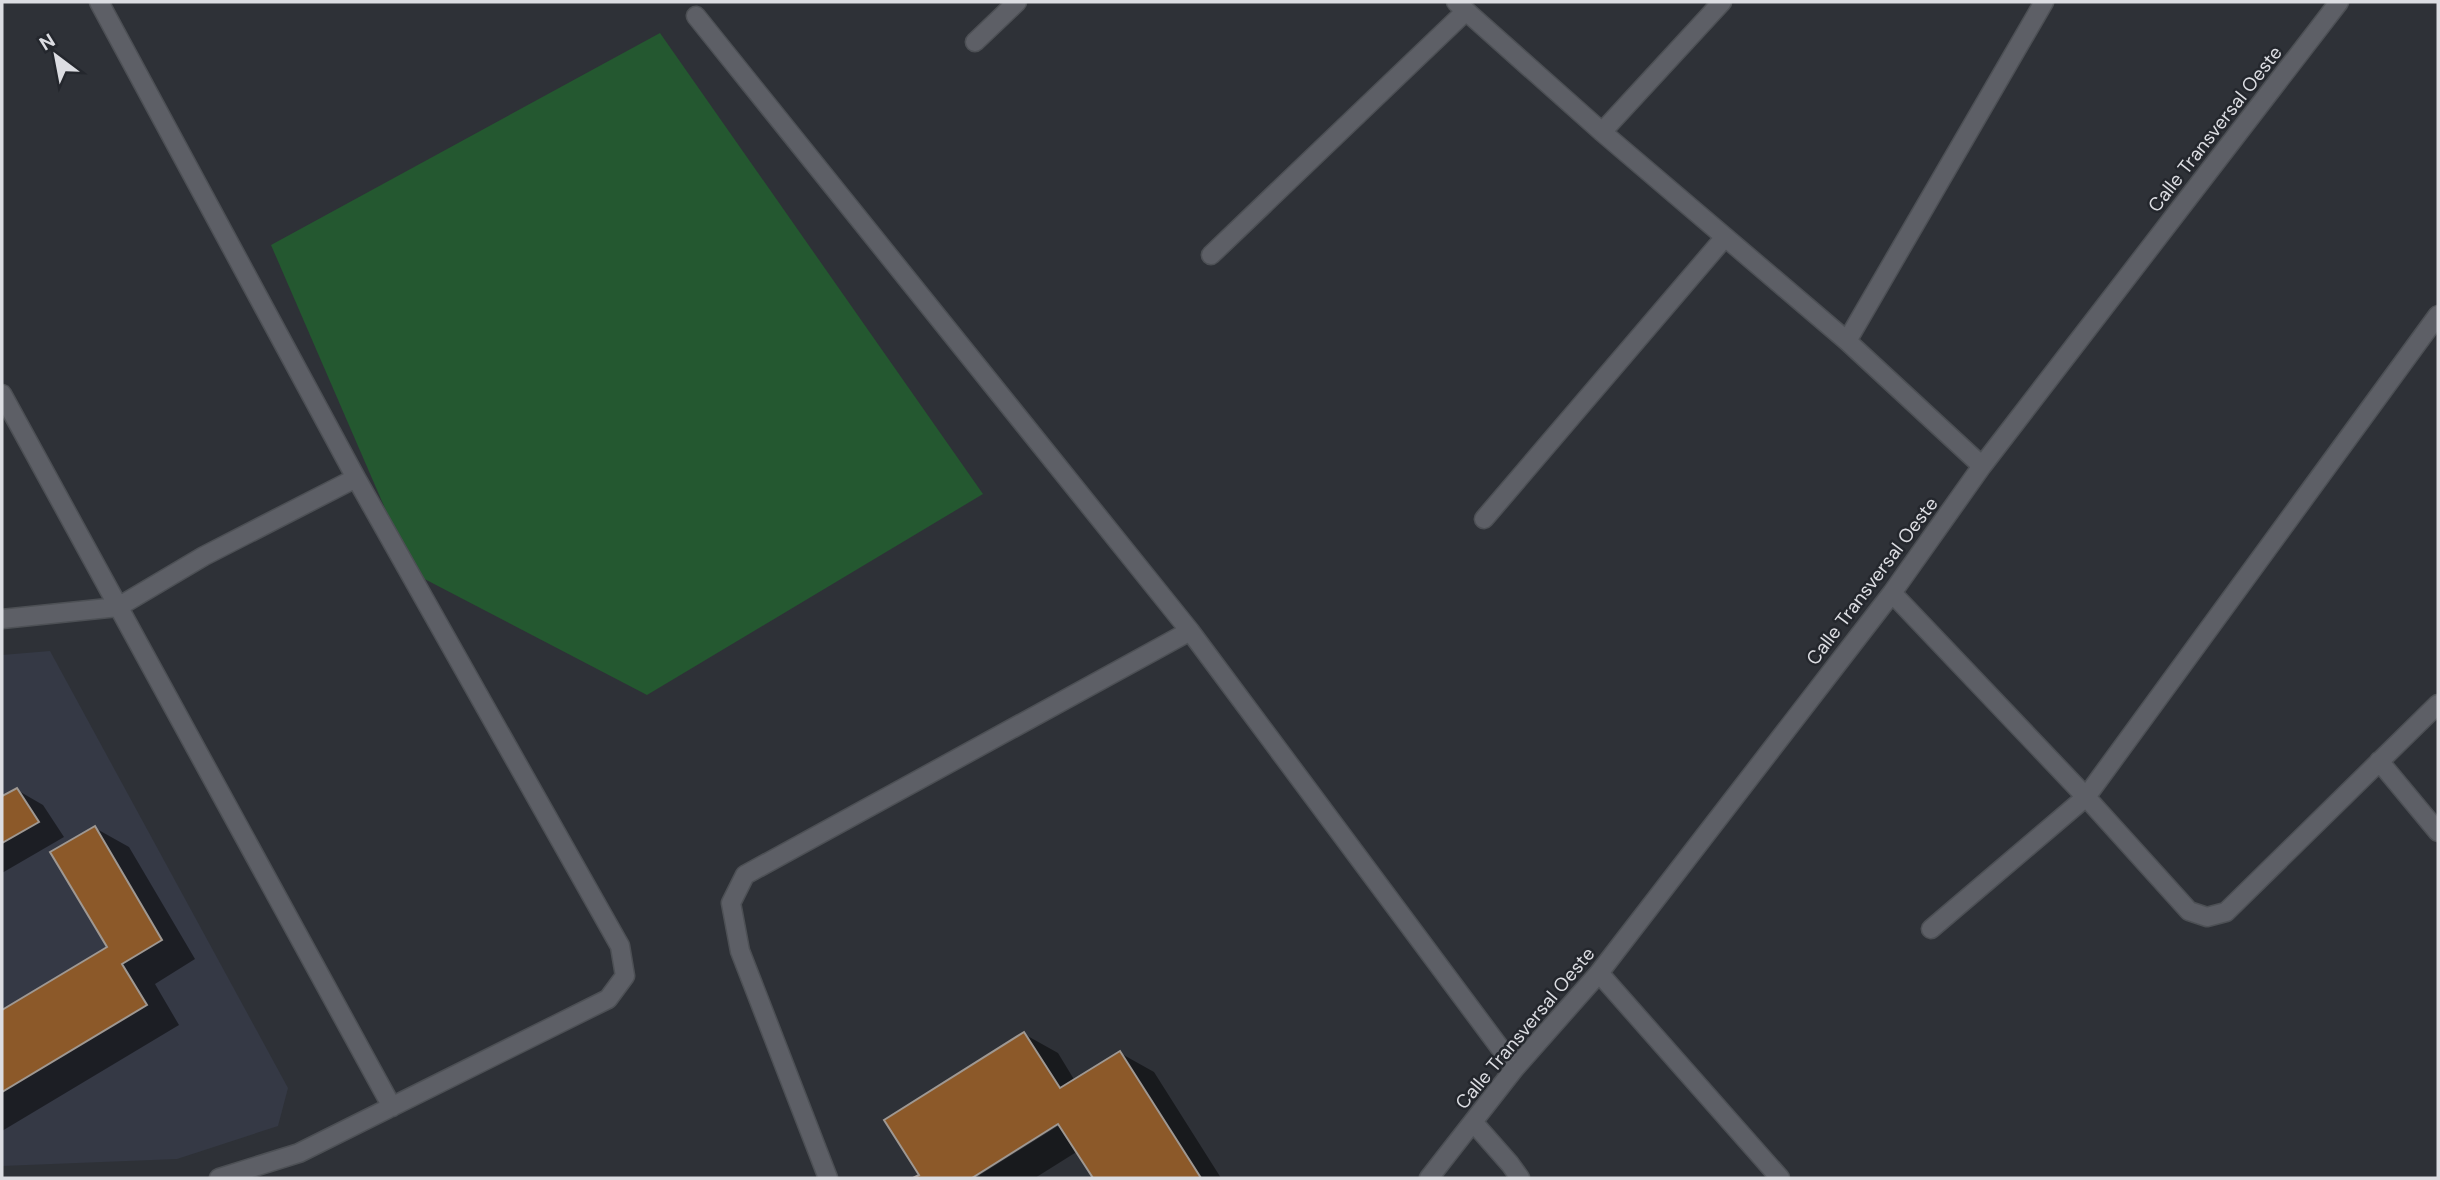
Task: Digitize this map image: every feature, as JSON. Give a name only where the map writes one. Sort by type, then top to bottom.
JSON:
[{"type":"street","points":[[99,2],[356,478],[620,946],[625,976],[608,999],[392,1107],[299,1153],[219,1178]]},
{"type":"street","points":[[975,42],[1017,2]]},
{"type":"street","points":[[1602,132],[1722,2]]},
{"type":"street","points":[[1847,341],[2044,2]]},
{"type":"street","name":"Calle Transversal Oeste","points":[[1429,1178],[1515,1068],[1599,974],[1892,593],[1982,466],[2339,2]]},
{"type":"street","points":[[1211,255],[1461,6],[1602,132],[1847,341],[1982,466]]},
{"type":"street","points":[[696,16],[1190,631],[1515,1068]]},
{"type":"street","points":[[1484,519],[1725,237]]},
{"type":"street","points":[[1931,929],[2086,797],[2438,315]]},
{"type":"street","points":[[2,394],[392,1107]]},
{"type":"street","points":[[2,619],[118,607],[204,556],[356,478]]},
{"type":"street","points":[[1892,593],[2086,797],[2189,911],[2207,917],[2225,912],[2438,704]]},
{"type":"street","points":[[828,1178],[740,951],[731,903],[745,875],[1190,631]]},
{"type":"street","points":[[2379,761],[2438,832]]},
{"type":"street","points":[[1599,974],[1780,1178]]},
{"type":"street","points":[[1473,1122],[1520,1178]]},
{"type":"shaded area","points":[[50,651],[288,1088],[278,1126],[177,1159],[2,1166],[2,655]]},
{"type":"green space","points":[[660,33],[983,494],[647,695],[413,573],[271,245]]},
{"type":"building","points":[[17,788],[39,822],[2,843],[2,796]]},
{"type":"building","points":[[95,826],[162,940],[122,964],[147,1005],[2,1092],[2,1010],[107,947],[50,852]]},
{"type":"building","points":[[1024,1032],[1060,1088],[1120,1051],[1201,1178],[1093,1178],[1058,1124],[972,1178],[913,1178],[919,1175],[884,1120]]}]
